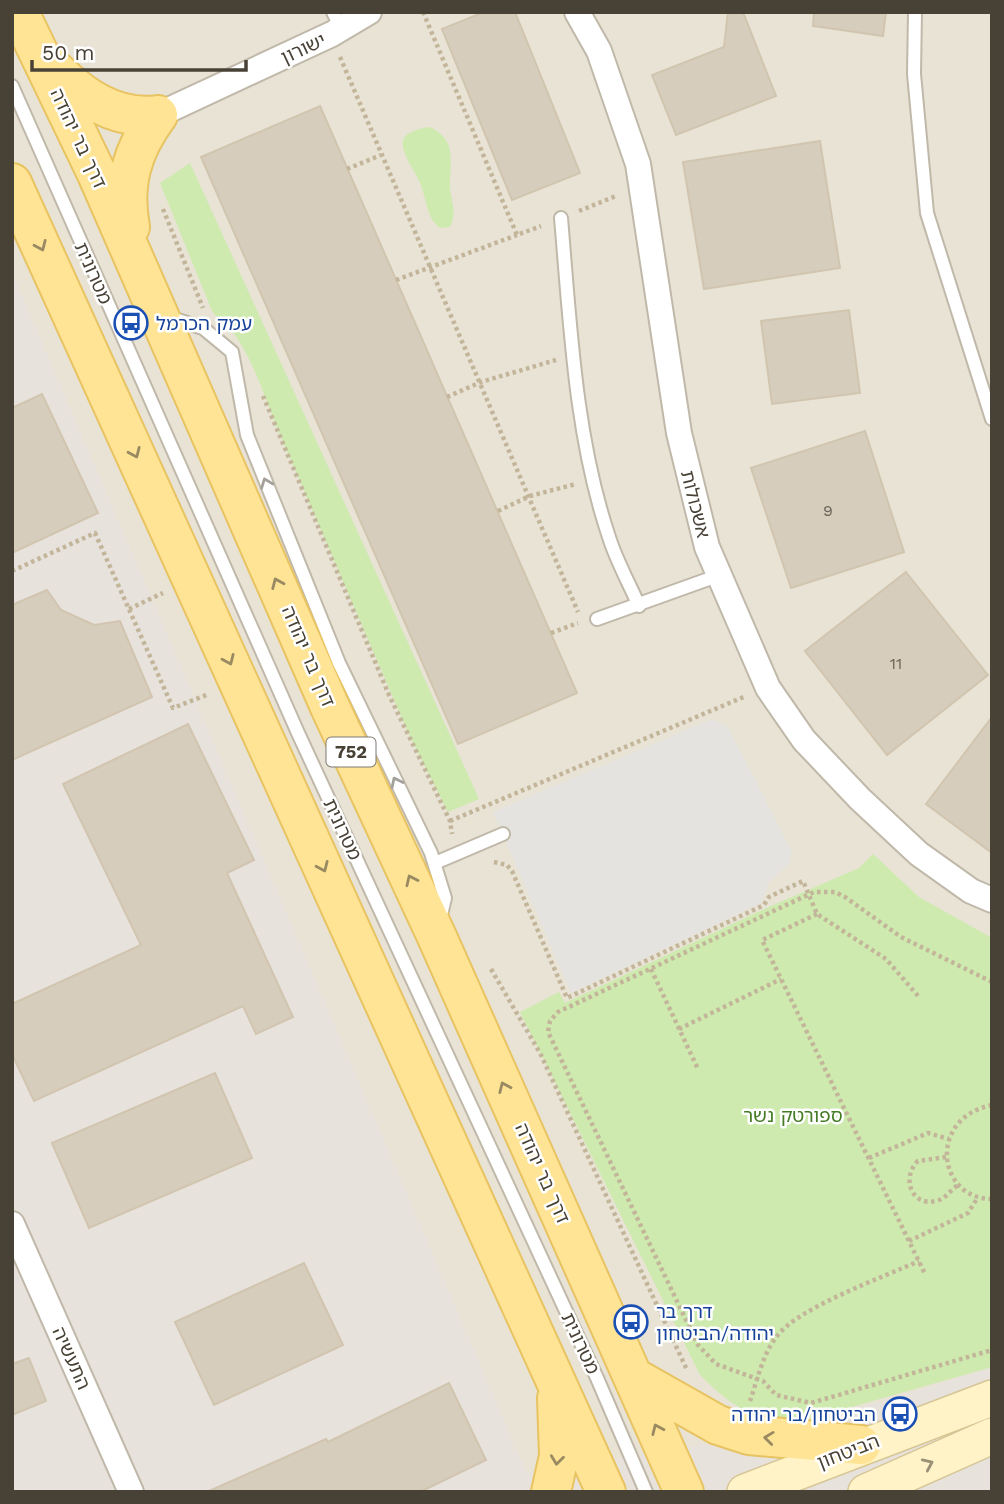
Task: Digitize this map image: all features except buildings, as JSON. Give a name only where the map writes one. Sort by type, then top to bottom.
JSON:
[{"type":"main road","name":"דרך בר יהודה","points":[[19,12],[137,264],[330,707],[437,937],[684,1492]]},
{"type":"main road","points":[[39,54],[86,98],[124,114],[140,117],[158,115]]},
{"type":"main road","points":[[137,264],[128,217],[128,172],[141,140],[158,115]]},
{"type":"main road","points":[[12,184],[606,1492]]},
{"type":"main road","points":[[635,1378],[718,1425],[749,1435],[861,1445]]},
{"type":"main road","points":[[551,1492],[559,1456],[556,1379]]},
{"type":"street","name":"ישורון","points":[[158,115],[335,25],[369,12]]},
{"type":"street","name":"אשכולות","points":[[578,12],[599,51],[621,108],[642,186],[679,433],[693,496],[717,576],[768,688],[804,740],[860,799],[919,854],[971,891],[992,900]]},
{"type":"street","name":"התעשיה","points":[[12,1224],[131,1492]]},
{"type":"street","name":"הביטחון","points":[[745,1492],[861,1445],[992,1398]]},
{"type":"street","points":[[866,1492],[992,1436]]},
{"type":"lane","points":[[915,12],[914,74],[927,213],[992,419]]},
{"type":"lane","name":"מטרונית","points":[[12,86],[298,733],[591,1365],[646,1492]]},
{"type":"lane","points":[[561,218],[573,355],[594,480],[609,538],[639,606]]},
{"type":"lane","points":[[159,314],[203,328],[232,352],[247,435],[295,558],[365,719],[435,863],[445,898],[437,937]]},
{"type":"lane","points":[[597,619],[717,576]]},
{"type":"lane","points":[[435,863],[503,834]]},
{"type":"path","points":[[423,12],[517,235]]},
{"type":"path","points":[[335,25],[381,155],[582,621],[551,633]]},
{"type":"path","points":[[347,169],[381,155]]},
{"type":"path","points":[[396,280],[431,269],[642,186]]},
{"type":"path","points":[[159,197],[208,320]]},
{"type":"path","points":[[447,397],[481,382],[573,355]]},
{"type":"path","points":[[261,393],[389,695],[450,821],[455,854]]},
{"type":"path","points":[[498,510],[530,496],[594,480]]},
{"type":"path","points":[[12,571],[95,533],[173,709],[239,682]]},
{"type":"path","points":[[450,821],[748,695]]},
{"type":"path","points":[[490,863],[499,861],[512,871],[567,998],[764,905],[769,897],[803,881],[817,914],[886,958],[919,997]]},
{"type":"path","points":[[992,982],[901,937],[835,892],[809,895],[558,1012],[550,1021],[548,1032],[698,1346],[716,1364],[758,1378],[776,1395],[811,1403],[992,1350]]},
{"type":"path","points":[[817,914],[762,940],[925,1274]]},
{"type":"path","points":[[488,965],[540,1053],[688,1373]]},
{"type":"path","points":[[650,969],[698,1069]]},
{"type":"path","points":[[679,1029],[781,979]]},
{"type":"path","points":[[992,1105],[964,1115],[948,1139],[946,1157],[958,1185],[978,1197],[992,1199]]},
{"type":"path","points":[[869,1158],[928,1133],[948,1139]]},
{"type":"path","points":[[946,1157],[918,1161],[909,1173],[909,1187],[919,1199],[933,1202],[940,1200],[958,1185]]},
{"type":"path","points":[[909,1241],[968,1213],[978,1197]]},
{"type":"path","points":[[758,1378],[775,1338],[787,1326],[818,1308],[919,1261]]},
{"type":"shaded area","points":[[12,12],[992,12],[992,1492],[12,1492]]},
{"type":"shaded area","points":[[12,272],[527,1473],[785,1431],[992,1368],[992,1492],[12,1492]]},
{"type":"shaded area","points":[[712,719],[728,727],[792,852],[790,863],[769,882],[761,903],[571,993],[493,812]]},
{"type":"green space","points":[[430,127],[445,138],[450,151],[450,190],[454,211],[450,227],[440,228],[435,224],[420,183],[403,149],[403,141],[407,135]]},
{"type":"green space","points":[[190,163],[479,799],[448,812],[410,737],[253,368],[235,335],[212,311],[160,183]]},
{"type":"green space","name":"ספורטק נשר","points":[[873,854],[919,897],[992,938],[992,1367],[806,1420],[773,1419],[735,1405],[700,1375],[520,1012],[559,992],[565,1003],[762,910],[859,868]]},
{"type":"place","name":"עמק הכרמל","points":[[131,323]]},
{"type":"place","name":"דרך בר יהודה/הביטחון","points":[[631,1322]]},
{"type":"place","name":"הביטחון/בר יהודה","points":[[900,1414]]}]
